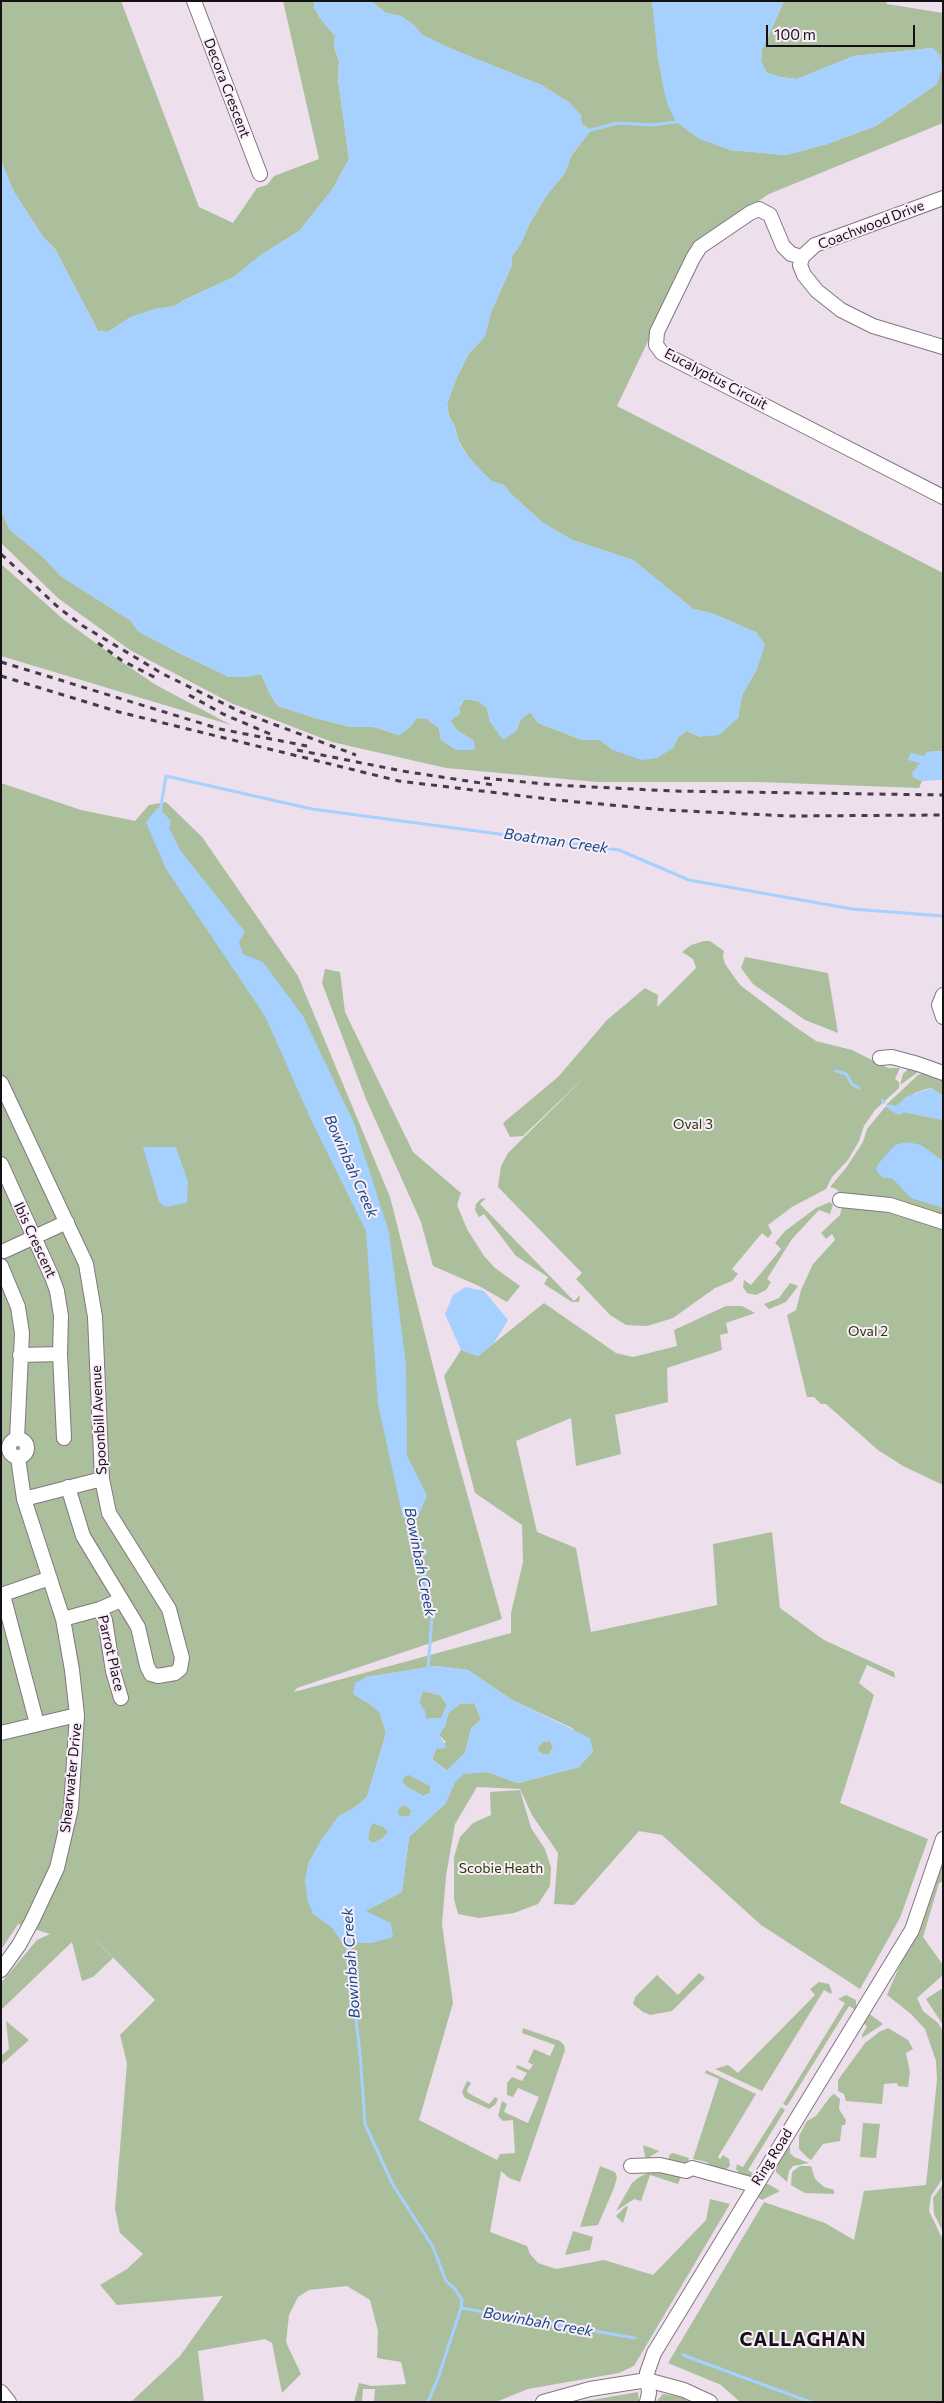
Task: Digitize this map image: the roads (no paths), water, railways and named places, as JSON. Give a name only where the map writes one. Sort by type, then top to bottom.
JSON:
[{"type":"street","name":"Decora Crescent","points":[[194,1],[260,174]]},
{"type":"street","name":"Coachwood Drive","points":[[943,198],[815,245],[802,257],[800,265],[804,275],[817,291],[841,310],[873,326],[943,347]]},
{"type":"street","name":"Eucalyptus Circuit","points":[[802,257],[791,254],[783,246],[770,215],[759,209],[750,213],[700,248],[693,258],[658,332],[656,344],[662,353],[943,497]]},
{"type":"street","points":[[943,995],[939,1005],[943,1017]]},
{"type":"street","points":[[880,1058],[892,1058],[943,1073]]},
{"type":"street","name":"Spoonbill Avenue","points":[[1,1083],[86,1264],[92,1292],[102,1479],[110,1512],[169,1609],[182,1658],[180,1669],[174,1673],[158,1676],[151,1674],[147,1666],[138,1627],[83,1536],[68,1487]]},
{"type":"street","name":"Ibis Crescent","points":[[1,1164],[57,1291],[61,1316],[60,1354],[64,1438]]},
{"type":"street","points":[[840,1200],[890,1204],[943,1222]]},
{"type":"street","points":[[2,1253],[66,1222]]},
{"type":"street","name":"Shearwater Drive","points":[[1,1266],[18,1307],[22,1333],[11,1449],[24,1498],[63,1619],[72,1670],[77,1715],[71,1808],[57,1868],[19,1945],[1,1970]]},
{"type":"street","points":[[20,1355],[60,1354]]},
{"type":"street","points":[[24,1498],[102,1479]]},
{"type":"street","points":[[37,1724],[2,1595],[50,1578]]},
{"type":"street","points":[[63,1619],[100,1609],[122,1600]]},
{"type":"street","name":"Parrot Place","points":[[100,1609],[105,1620],[113,1671],[121,1698]]},
{"type":"street","points":[[1,1733],[77,1715]]},
{"type":"street","name":"Ring Road","points":[[647,2402],[649,2393],[647,2380],[654,2353],[754,2185],[912,1930],[943,1839]]},
{"type":"street","points":[[631,2166],[660,2165],[686,2171],[692,2168],[754,2185]]},
{"type":"street","points":[[543,2402],[590,2389],[647,2380],[684,2390],[710,2402]]},
{"type":"street","points":[[1,2392],[9,2402]]},
{"type":"water","points":[[314,1],[371,1],[386,13],[401,16],[414,25],[422,35],[541,85],[570,103],[581,115],[582,124],[591,130],[571,156],[565,173],[546,196],[520,245],[512,256],[512,265],[491,312],[485,336],[468,355],[457,377],[447,404],[449,416],[455,427],[459,443],[470,459],[491,481],[504,485],[510,493],[543,523],[572,540],[633,560],[693,609],[714,614],[757,633],[765,645],[757,669],[742,695],[738,718],[719,735],[700,737],[687,731],[678,737],[673,748],[657,758],[641,760],[613,750],[600,740],[582,740],[538,723],[530,712],[521,719],[516,731],[503,740],[490,722],[487,708],[478,701],[465,699],[460,705],[460,714],[450,721],[458,731],[474,741],[475,750],[457,750],[441,740],[439,728],[427,719],[417,718],[400,735],[374,727],[351,727],[315,718],[278,706],[261,674],[246,677],[229,677],[138,631],[130,620],[62,577],[42,556],[9,529],[1,510],[1,159],[14,192],[43,237],[55,249],[98,331],[108,332],[131,317],[155,309],[175,306],[234,277],[261,255],[299,231],[332,190],[349,159],[338,79],[339,61],[334,47],[335,36],[320,18],[314,7]]},
{"type":"water","points":[[652,1],[784,1],[762,50],[761,61],[766,72],[780,77],[797,79],[854,56],[933,48],[940,55],[942,68],[937,84],[876,126],[827,144],[786,155],[730,150],[699,139],[676,122],[668,106],[663,86]]},
{"type":"water","points":[[943,751],[943,780],[922,781],[913,777],[912,773],[920,763],[908,760],[910,753],[925,756],[927,752]]},
{"type":"water","points":[[158,807],[171,821],[169,828],[180,850],[245,932],[239,942],[243,954],[263,962],[303,1016],[354,1123],[389,1232],[406,1365],[407,1455],[427,1496],[417,1519],[403,1518],[378,1404],[366,1231],[313,1124],[265,1016],[166,869],[146,822]]},
{"type":"water","points":[[931,1088],[943,1096],[943,1120],[904,1112],[898,1115],[886,1107],[888,1104],[896,1106],[906,1097]]},
{"type":"water","points":[[907,1142],[921,1145],[943,1161],[943,1208],[911,1198],[894,1180],[883,1178],[876,1170],[878,1164],[895,1145]]},
{"type":"water","points":[[143,1147],[176,1147],[188,1182],[187,1203],[165,1207],[159,1202]]},
{"type":"water","points":[[466,1287],[484,1291],[508,1320],[494,1343],[478,1356],[461,1350],[445,1314],[453,1295]]},
{"type":"water","points":[[436,1666],[468,1670],[512,1700],[590,1738],[593,1751],[579,1767],[518,1783],[487,1772],[464,1774],[455,1782],[445,1804],[409,1837],[402,1892],[366,1911],[391,1923],[393,1937],[372,1943],[358,1942],[347,1949],[332,1928],[313,1914],[308,1902],[305,1881],[309,1862],[323,1837],[339,1816],[354,1808],[367,1797],[386,1733],[380,1713],[370,1704],[353,1694],[355,1683],[366,1677]],"holes":[[[423,1691],[440,1695],[447,1705],[441,1718],[426,1719],[425,1711],[419,1702]],[[474,1703],[481,1719],[471,1729],[465,1753],[446,1771],[432,1759],[436,1749],[447,1748],[439,1735],[445,1726],[449,1713],[460,1704]],[[550,1741],[553,1747],[549,1754],[542,1754],[537,1750],[542,1742]],[[409,1775],[430,1786],[430,1793],[423,1796],[407,1787],[403,1783],[403,1778]],[[404,1805],[411,1810],[410,1816],[402,1817],[398,1814],[399,1807]],[[373,1823],[384,1827],[388,1832],[383,1838],[374,1843],[368,1840],[370,1827]]]},
{"type":"waterway","points":[[591,130],[618,123],[652,125],[676,122]]},
{"type":"waterway","name":"Boatman Creek","points":[[160,812],[166,776],[312,809],[619,850],[689,880],[852,909],[943,916]]},
{"type":"waterway","points":[[836,1071],[846,1074],[852,1084],[859,1088]]},
{"type":"waterway","name":"Bowinbah Creek","points":[[413,1515],[432,1616],[428,1669]]},
{"type":"waterway","name":"Bowinbah Creek","points":[[347,1945],[360,2053],[365,2124],[393,2185],[433,2247],[446,2281],[455,2289],[462,2300],[461,2308],[635,2338]]},
{"type":"waterway","points":[[428,2402],[461,2308]]},
{"type":"waterway","name":"Bowinbah Creek","points":[[683,2355],[810,2402]]},
{"type":"railway","points":[[1,554],[59,608],[83,626],[163,674],[241,712],[356,755]]},
{"type":"railway","points":[[98,643],[121,660],[158,679]]},
{"type":"railway","points":[[1,662],[220,729],[307,746]]},
{"type":"railway","points":[[1,676],[119,712],[399,781],[556,800],[666,810],[789,816],[943,815]]},
{"type":"railway","points":[[189,695],[223,714],[270,734]]},
{"type":"railway","points":[[297,750],[402,771],[494,785]]},
{"type":"railway","points":[[484,778],[555,785],[672,791],[943,795]]},
{"type":"district","name":"CALLAGHAN","points":[[803,2340]]},
{"type":"park label","name":"Oval 3","points":[[693,1124]]},
{"type":"park label","name":"Oval 2","points":[[868,1331]]},
{"type":"park label","name":"Scobie Heath","points":[[501,1868]]}]
